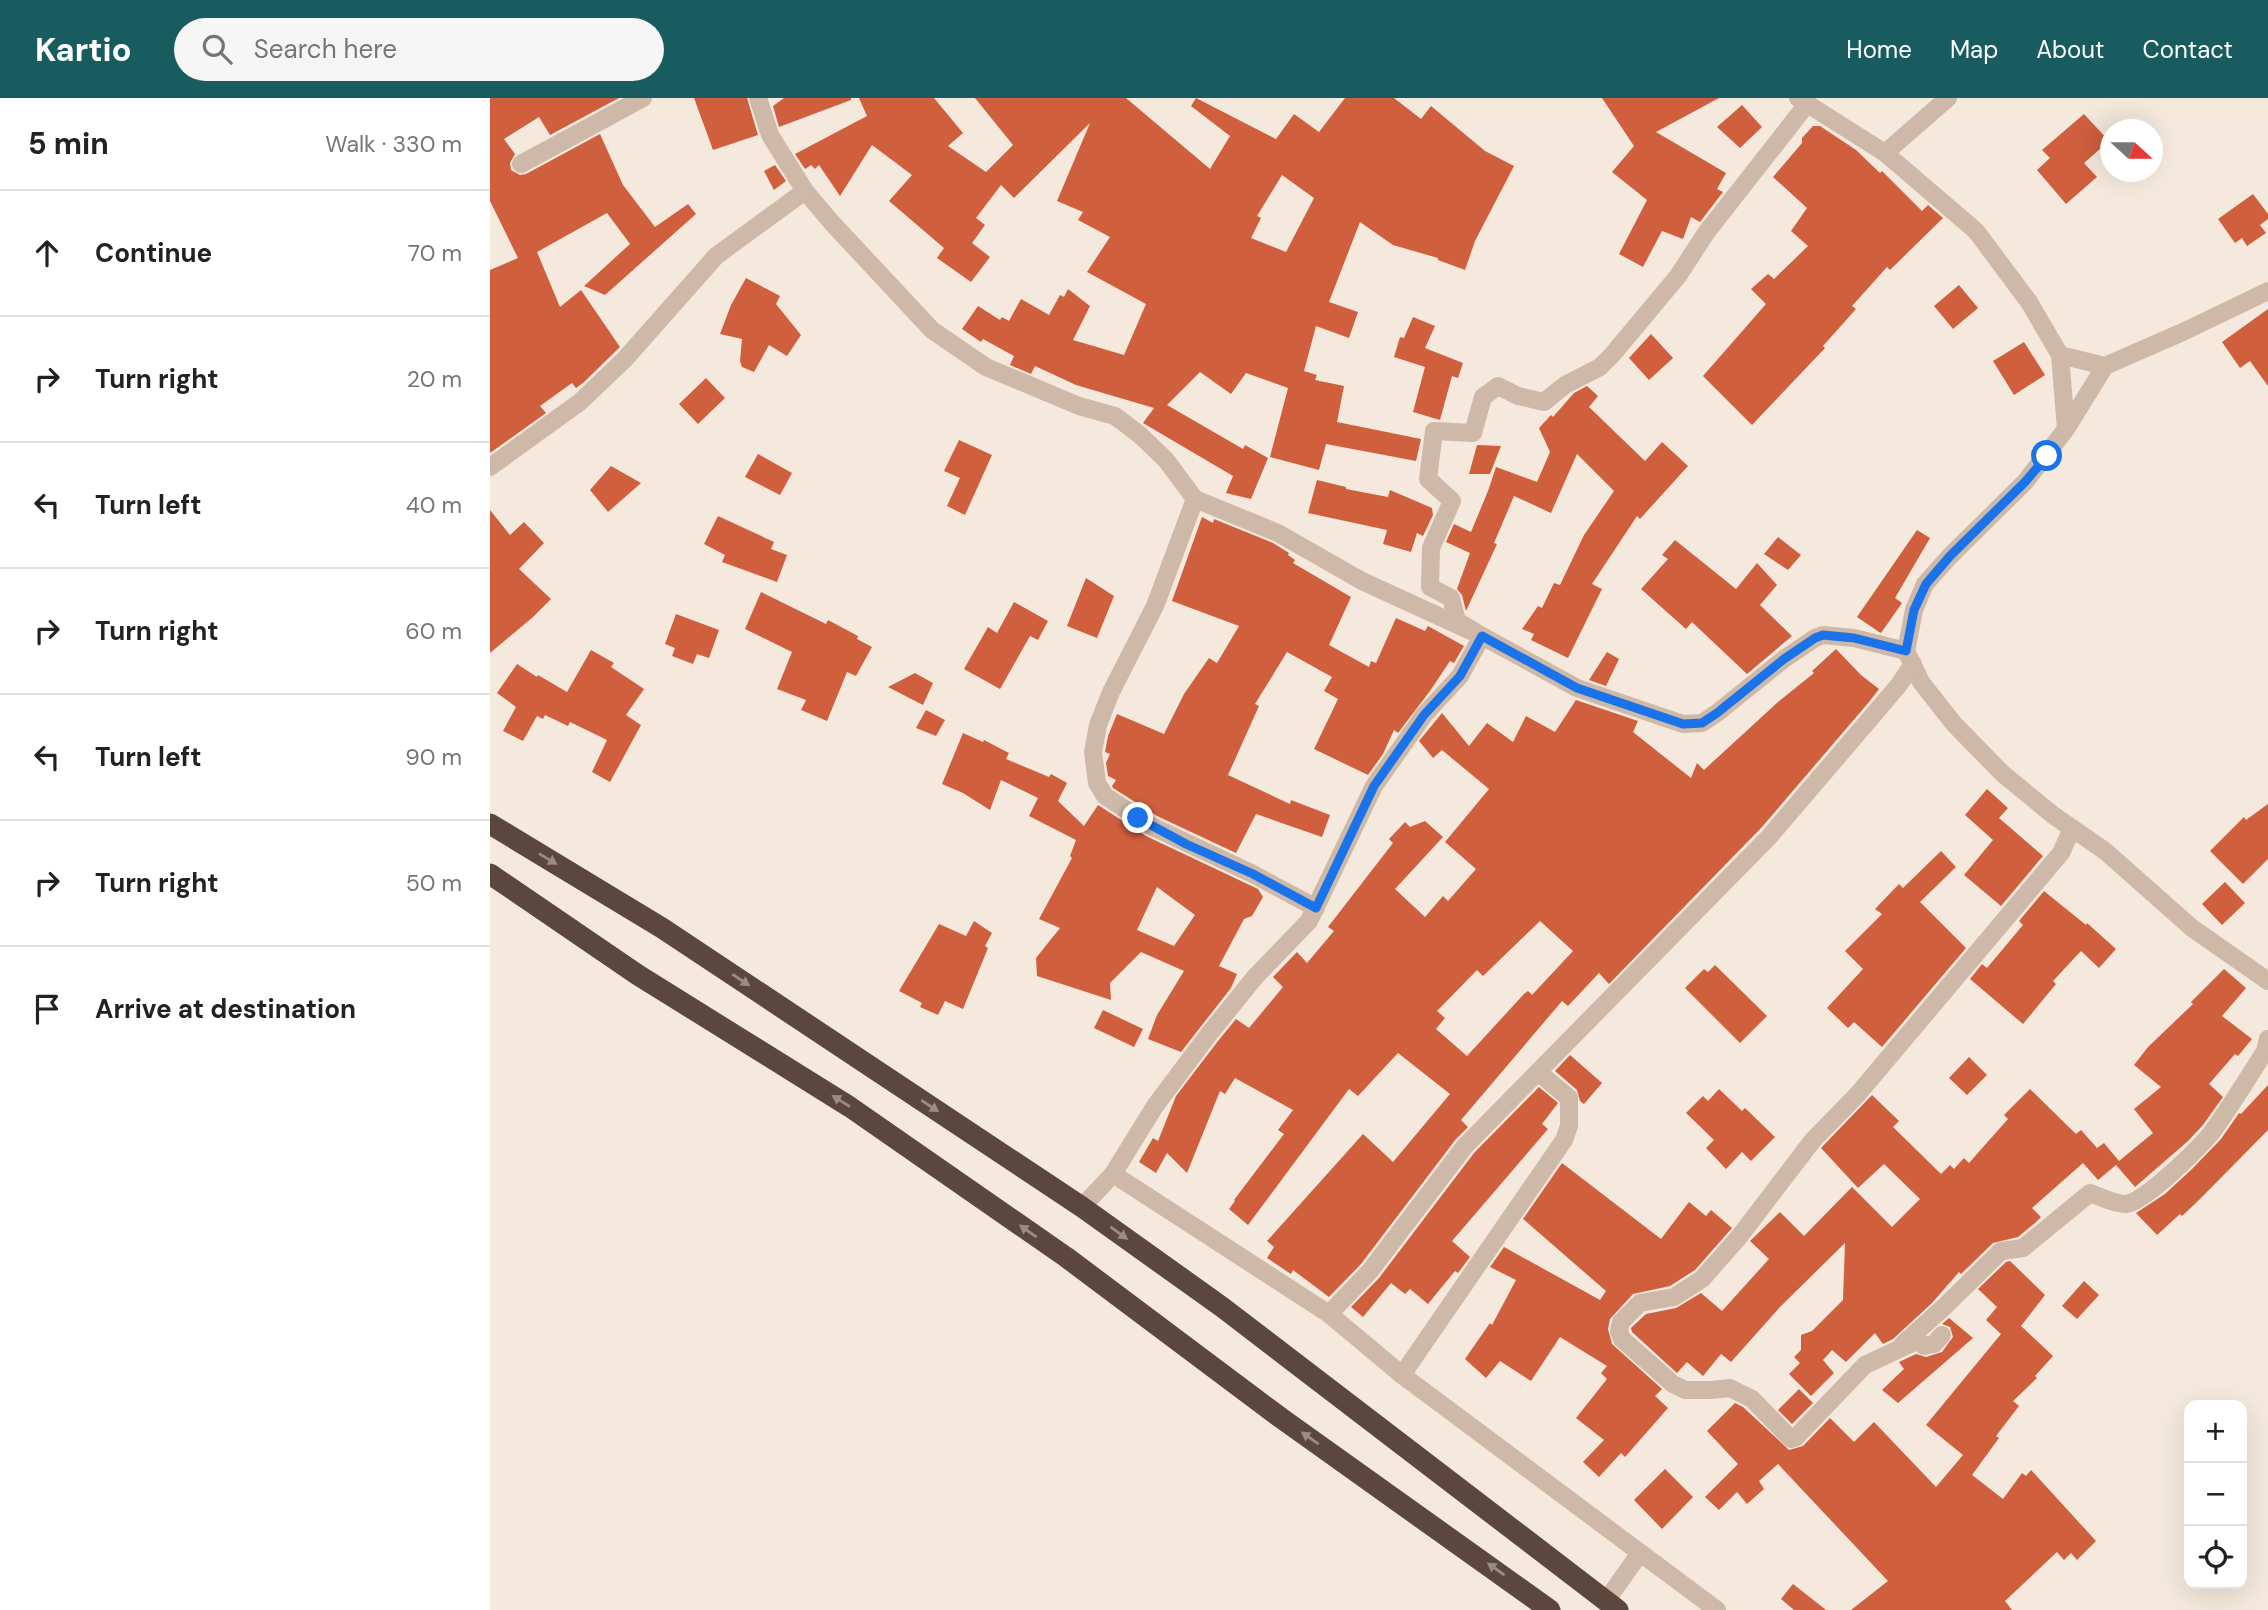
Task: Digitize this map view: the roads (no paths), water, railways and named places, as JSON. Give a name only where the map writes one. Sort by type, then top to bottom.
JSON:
[{"type":"highway","points":[[490,824],[662,928],[1082,1207],[1222,1307],[1612,1605]]},
{"type":"highway","points":[[490,874],[638,975],[873,1122],[1066,1257],[1282,1418],[1550,1610]]},
{"type":"street","points":[[521,164],[643,98]]},
{"type":"street","points":[[758,98],[770,135],[805,191],[932,330],[986,367],[1079,406],[1115,416],[1166,460],[1195,499],[1278,533],[1362,581],[1482,636]]},
{"type":"street","points":[[1885,153],[1948,98]]},
{"type":"street","points":[[2066,429],[2060,355],[2029,302],[1976,231],[1885,153],[1802,101],[1678,276],[1600,367],[1565,385],[1544,401],[1518,396],[1498,386],[1483,397],[1473,433],[1434,431],[1428,479],[1452,501],[1431,548],[1430,587],[1451,598],[1457,621],[1577,688],[1683,724],[1702,723],[1784,659],[1823,635],[1854,638],[1909,657],[1921,682],[1954,724],[2003,774],[2105,851],[2192,928],[2268,981]]},
{"type":"street","points":[[490,467],[579,402],[625,359],[716,256],[805,191]]},
{"type":"street","points":[[1329,1314],[1370,1271],[1465,1146],[1769,837],[1898,685],[1909,657],[1914,610],[1926,584],[1950,556],[2025,482],[2066,429],[2105,366],[2268,290]]},
{"type":"street","points":[[2060,355],[2105,366]]},
{"type":"street","points":[[1195,499],[1155,606],[1111,692],[1098,725],[1093,752],[1097,783],[1105,796],[1151,826],[1253,874],[1316,908]]},
{"type":"street","points":[[1082,1207],[1113,1174],[1155,1106],[1209,1034],[1255,977],[1309,921],[1374,786],[1424,715],[1460,676],[1482,636]]},
{"type":"street","points":[[1942,1335],[1934,1344],[1924,1346],[1918,1341],[1865,1365],[1795,1438],[1791,1438],[1752,1399],[1730,1388],[1685,1390],[1674,1384],[1622,1339],[1619,1331],[1621,1322],[1640,1303],[1674,1297],[1702,1279],[1740,1237],[1813,1140],[1857,1095],[2060,853],[2072,828]]},
{"type":"street","points":[[1896,1349],[2001,1251],[2023,1248],[2090,1193],[2127,1204],[2140,1199],[2158,1186],[2211,1134],[2265,1051],[2268,1039]]},
{"type":"street","points":[[1402,1375],[1564,1140],[1569,1126],[1569,1098],[1538,1072]]},
{"type":"street","points":[[1113,1174],[1329,1314],[1402,1375],[1717,1610]]},
{"type":"street","points":[[1612,1605],[1640,1553]]}]
